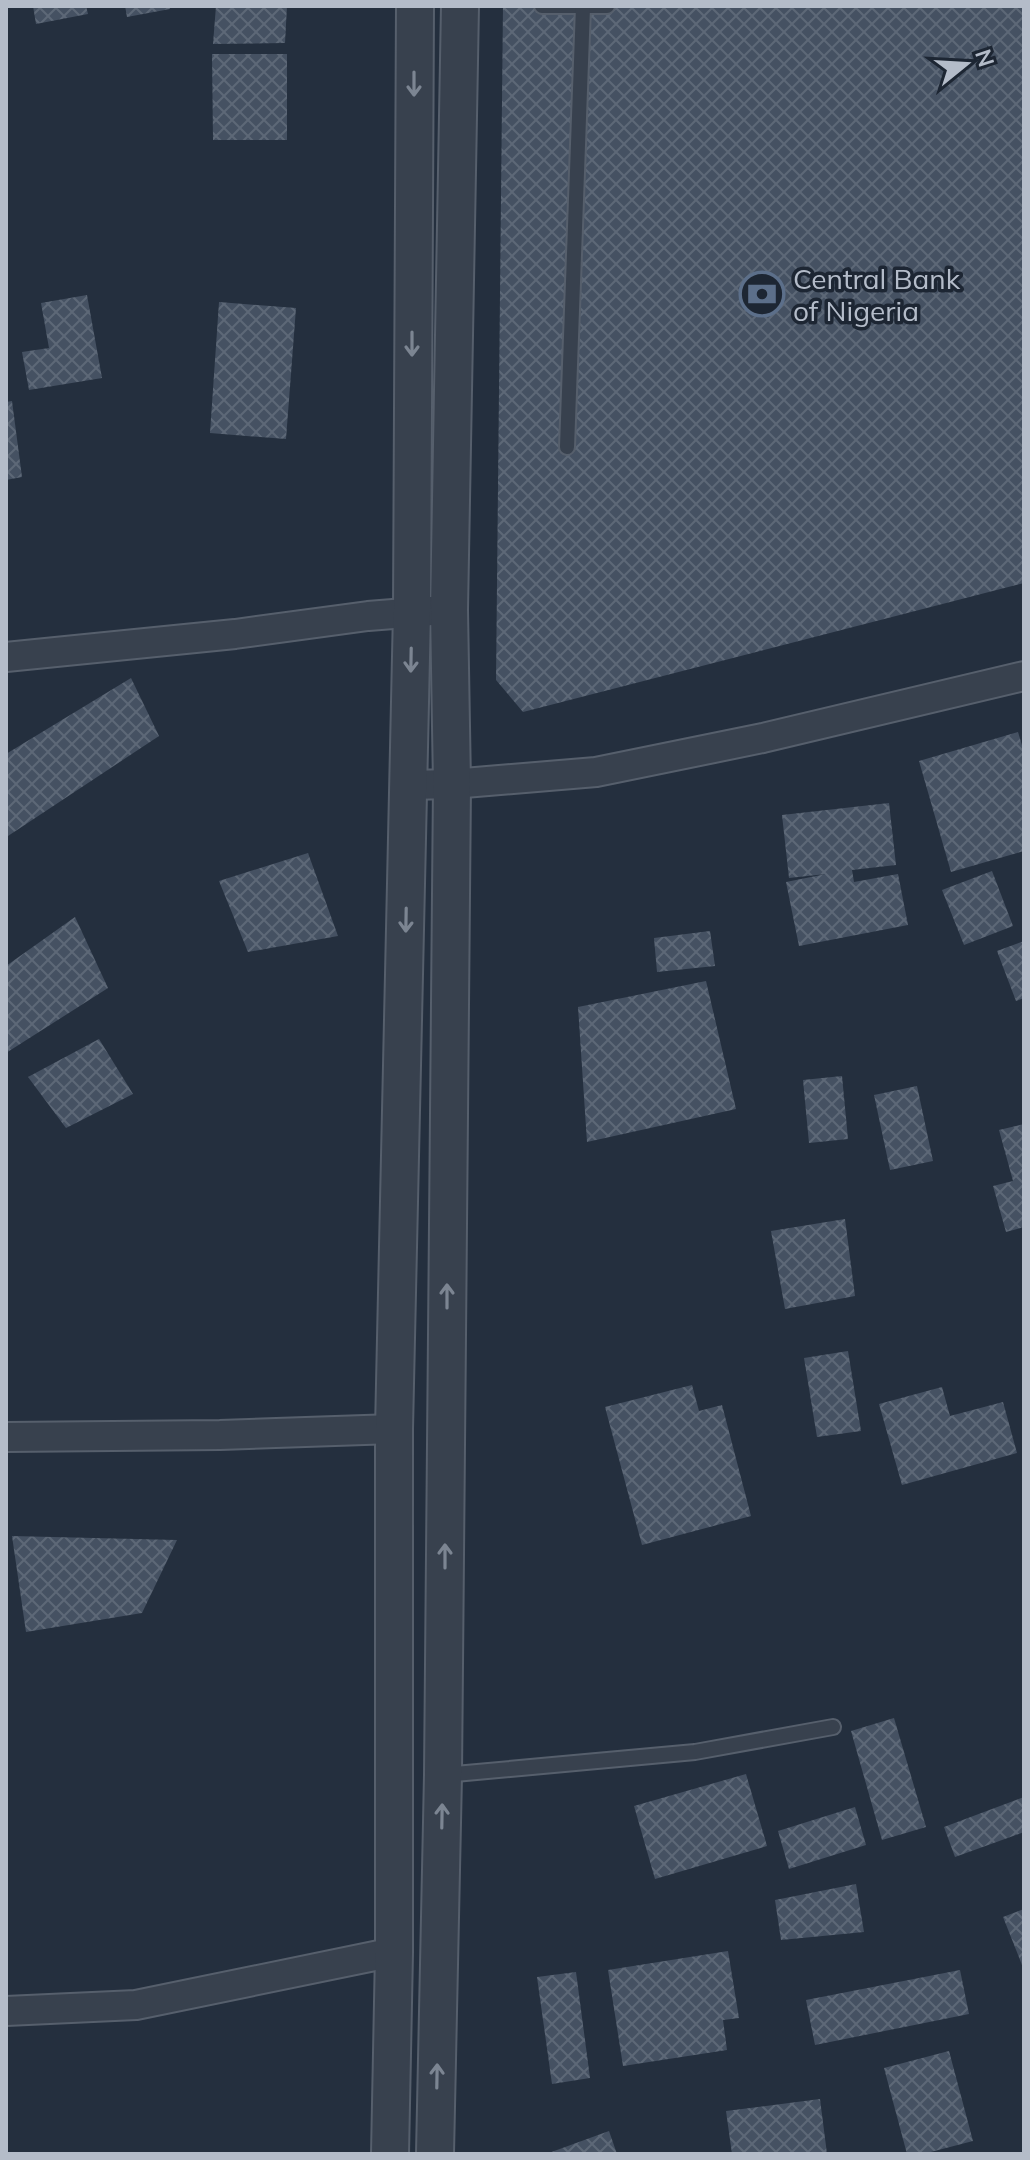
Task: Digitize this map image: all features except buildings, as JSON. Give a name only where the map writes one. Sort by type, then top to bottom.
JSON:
[{"type":"street","points":[[390,2154],[394,1952],[394,1429],[412,611],[415,6]]},
{"type":"street","points":[[435,2154],[443,1775],[452,784],[449,610],[460,6]]},
{"type":"street","points":[[6,657],[235,634],[412,611],[449,610]]},
{"type":"street","points":[[409,785],[596,772],[763,738],[1024,676]]},
{"type":"street","points":[[6,1437],[220,1435],[394,1429]]},
{"type":"street","points":[[6,2011],[136,2005],[394,1952]]},
{"type":"lane","points":[[542,6],[607,6]]},
{"type":"lane","points":[[567,447],[583,7]]},
{"type":"lane","points":[[443,1775],[695,1752],[833,1727]]},
{"type":"place","name":"Central Bank of Nigeria","points":[[762,294]]}]
